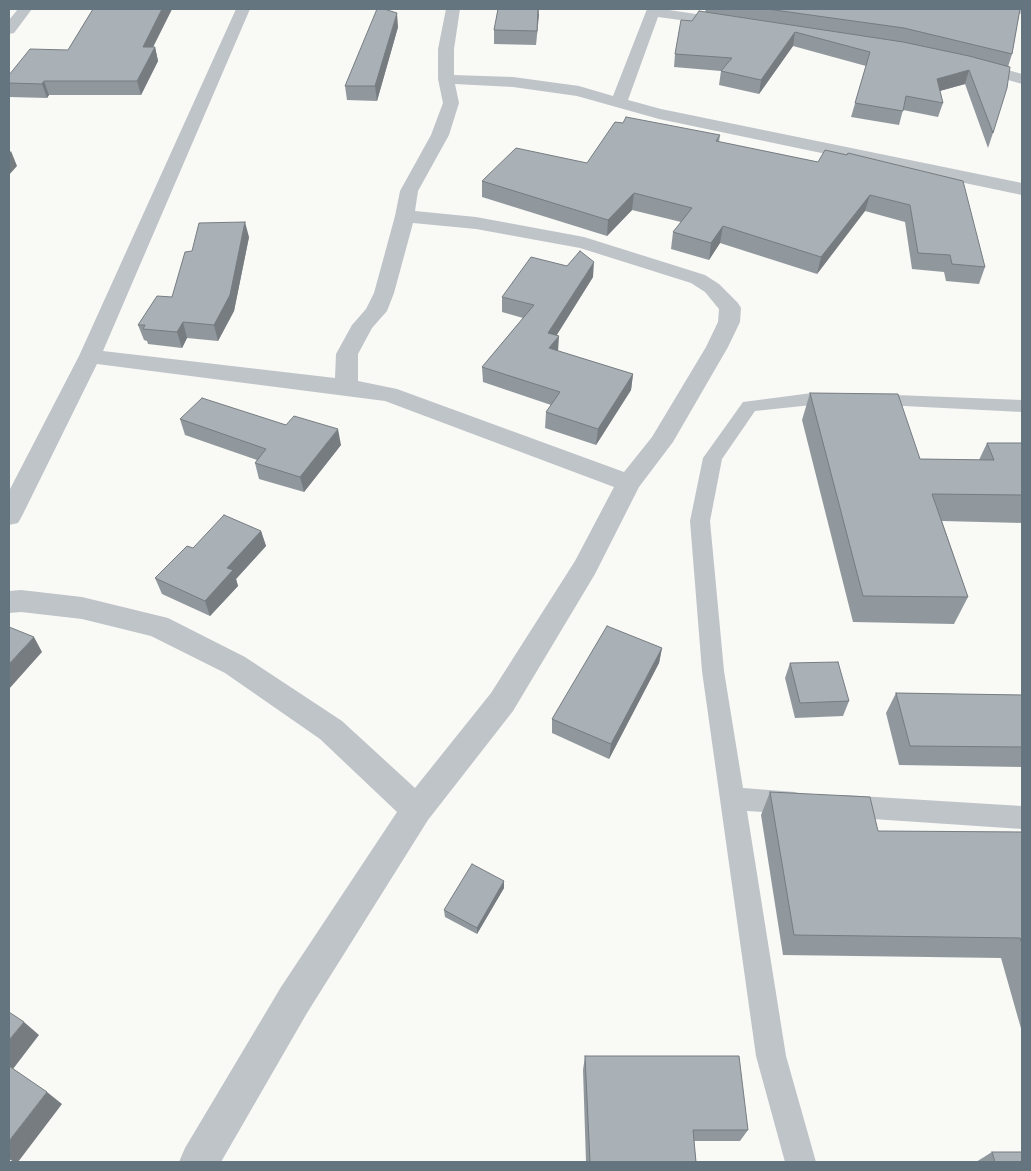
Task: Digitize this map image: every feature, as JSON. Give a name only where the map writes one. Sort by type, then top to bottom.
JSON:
[{"type":"street","points":[[9,30],[25,9]]},
{"type":"street","points":[[9,516],[90,356],[243,9]]},
{"type":"street","points":[[346,387],[347,354],[363,325],[376,310],[384,293],[406,216],[409,191],[440,136],[450,103],[446,79],[446,49],[453,9]]},
{"type":"street","points":[[619,102],[654,10],[742,24]]},
{"type":"street","points":[[960,62],[1021,77]]},
{"type":"street","points":[[446,79],[513,82],[579,91],[680,119],[1022,189]]},
{"type":"street","points":[[199,1162],[294,1000],[417,810],[502,702],[585,567],[629,483],[661,442],[730,322],[730,308],[712,288],[698,279],[584,243],[476,223],[406,216]]},
{"type":"street","points":[[90,356],[346,387],[389,394],[629,483]]},
{"type":"street","points":[[9,602],[22,601],[82,608],[158,626],[235,665],[331,730],[417,810]]},
{"type":"lane","points":[[800,1162],[771,1056],[713,671],[700,521],[713,458],[748,406],[812,399],[1011,404],[1022,406]]},
{"type":"lane","points":[[733,799],[1022,818]]},
{"type":"building","points":[[93,9],[162,9],[143,47],[155,47],[137,81],[44,81],[42,84],[9,83],[9,75],[30,49],[68,50]]},
{"type":"building","points":[[377,9],[397,13],[375,86],[345,86]]},
{"type":"building","points":[[498,9],[538,9],[537,31],[494,30]]},
{"type":"building","points":[[767,9],[1020,9],[1012,54],[904,28]]},
{"type":"building","points":[[699,11],[903,42],[1010,67],[1007,88],[993,133],[969,70],[937,79],[943,103],[906,96],[903,111],[855,103],[870,52],[795,32],[761,80],[721,71],[732,58],[675,54],[681,20],[692,21]]},
{"type":"building","points":[[626,117],[720,135],[716,141],[818,162],[825,150],[847,155],[848,153],[963,181],[985,267],[952,264],[950,255],[918,253],[910,205],[870,195],[821,257],[723,226],[711,243],[673,232],[692,208],[634,193],[608,220],[482,181],[516,148],[587,163],[615,122],[623,123]]},
{"type":"building","points":[[245,222],[230,295],[214,325],[183,322],[177,332],[143,329],[145,325],[138,325],[157,296],[172,297],[185,252],[192,251],[199,223]]},
{"type":"building","points":[[580,251],[594,262],[548,333],[559,336],[549,348],[633,374],[598,429],[546,412],[560,392],[482,367],[534,305],[502,297],[531,257],[567,266]]},
{"type":"building","points":[[810,393],[898,394],[920,459],[994,460],[987,443],[1022,443],[1022,495],[932,494],[968,597],[863,596]]},
{"type":"building","points":[[202,398],[286,425],[294,416],[338,429],[300,477],[255,463],[266,449],[180,419]]},
{"type":"building","points":[[224,515],[261,531],[227,568],[233,570],[205,601],[155,578],[187,546],[193,548]]},
{"type":"building","points":[[607,626],[662,648],[611,744],[552,719]]},
{"type":"building","points":[[9,627],[34,637],[9,664]]},
{"type":"building","points":[[838,662],[849,701],[800,703],[790,663]]},
{"type":"building","points":[[896,693],[1022,695],[1022,747],[910,746]]},
{"type":"building","points":[[770,792],[870,797],[878,831],[1022,832],[1022,944],[1020,938],[794,935]]},
{"type":"building","points":[[472,864],[504,881],[477,928],[444,910]]},
{"type":"building","points":[[9,1012],[24,1022],[9,1040]]},
{"type":"building","points":[[585,1056],[739,1056],[748,1130],[693,1130],[696,1162],[590,1162]]},
{"type":"building","points":[[9,1066],[47,1092],[9,1141]]},
{"type":"building","points":[[992,1152],[1022,1152],[1022,1162],[995,1162]]}]
